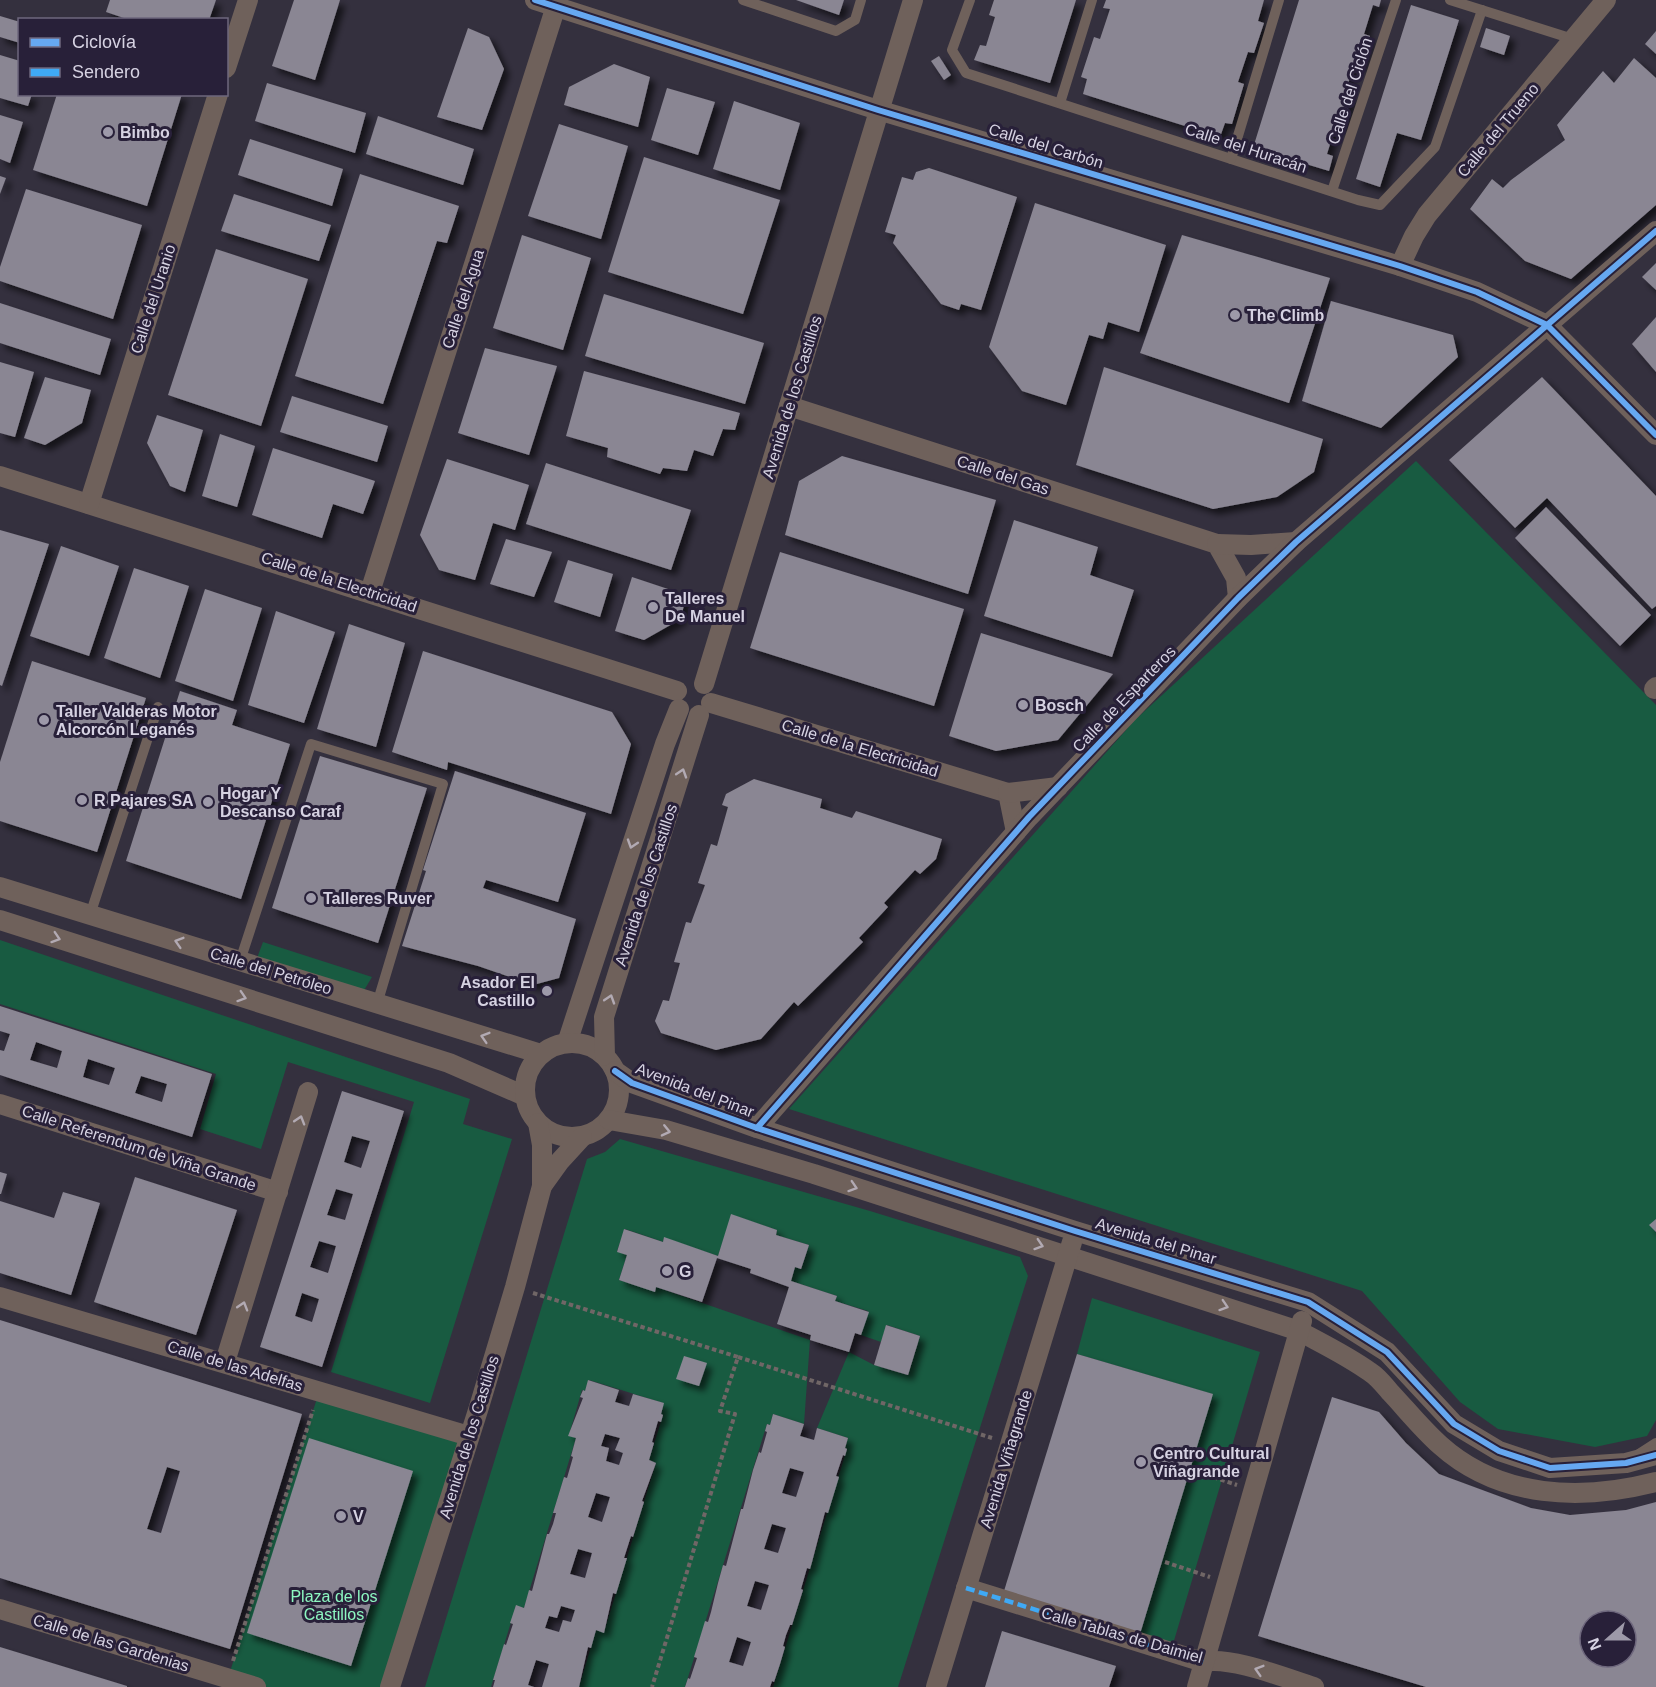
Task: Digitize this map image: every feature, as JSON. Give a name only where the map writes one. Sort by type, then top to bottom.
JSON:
[{"type":"street","points":[[228,62],[248,0]]},
{"type":"street","name":"Calle del Carbón","points":[[535,0],[878,110],[1400,266],[1477,292],[1547,325]]},
{"type":"street","name":"Avenida de los Castillos","points":[[704,684],[878,110],[914,0]]},
{"type":"street","name":"Calle del Trueno","points":[[1400,266],[1427,215],[1606,0]]},
{"type":"street","name":"Calle del Agua","points":[[370,592],[556,6]]},
{"type":"street","name":"Calle del Uranio","points":[[89,504],[217,96]]},
{"type":"street","name":"Calle de Esparteros","points":[[757,1128],[1023,824],[1238,598],[1296,542],[1656,231]]},
{"type":"street","points":[[1547,325],[1656,435]]},
{"type":"street","name":"Calle del Gas","points":[[789,406],[1217,543],[1251,545],[1296,542]]},
{"type":"street","name":"Calle de la Electricidad","points":[[0,476],[370,592],[678,700]]},
{"type":"street","points":[[1217,543],[1236,578],[1238,598]]},
{"type":"street","points":[[694,680],[704,684],[711,692],[705,709],[688,715],[678,700],[684,683],[694,680]]},
{"type":"street","name":"Avenida de los Castillos","points":[[567,1043],[678,700]]},
{"type":"street","name":"Avenida de los Castillos","points":[[610,1064],[604,1017],[705,709]]},
{"type":"street","name":"Calle de la Electricidad","points":[[705,709],[1008,793],[1058,787]]},
{"type":"street","points":[[1008,793],[1023,824]]},
{"type":"street","name":"Calle del Petróleo","points":[[0,887],[541,1054]]},
{"type":"street","name":"Calle del Petróleo","points":[[0,920],[449,1063],[525,1096]]},
{"type":"street","points":[[567,1043],[588,1046],[610,1064],[619,1088],[617,1105],[609,1120],[596,1131],[582,1137],[564,1137],[550,1133],[538,1123],[529,1110],[525,1096],[526,1080],[531,1066],[541,1054],[555,1046],[567,1043]]},
{"type":"street","name":"Avenida del Pinar","points":[[610,1064],[632,1083],[757,1128],[1075,1231],[1308,1302],[1387,1352],[1454,1424],[1499,1451],[1550,1468],[1626,1463],[1656,1455]]},
{"type":"street","name":"Calle Referendum de Viña Grande","points":[[225,1362],[308,1092]]},
{"type":"street","name":"Calle Referendum de Viña Grande","points":[[0,1104],[278,1192]]},
{"type":"street","points":[[609,1120],[666,1130],[1068,1255],[1299,1331],[1372,1373],[1440,1445],[1474,1471],[1515,1486],[1553,1493],[1589,1494],[1656,1482]]},
{"type":"street","name":"Avenida de los Castillos","points":[[390,1687],[515,1287],[542,1186],[542,1145],[538,1123]]},
{"type":"street","name":"Avenida de los Castillos","points":[[542,1186],[560,1161],[582,1137]]},
{"type":"street","name":"Avenida Viñagrande","points":[[936,1687],[1012,1444],[1075,1231]]},
{"type":"street","name":"Calle de las Adelfas","points":[[0,1297],[469,1436]]},
{"type":"street","points":[[1197,1687],[1308,1302]]},
{"type":"street","name":"Calle Tablas de Daimiel","points":[[966,1588],[1203,1662],[1215,1660],[1245,1666],[1314,1687]]},
{"type":"street","name":"Calle de las Gardenias","points":[[0,1609],[256,1687]]},
{"type":"lane","points":[[743,0],[836,31],[855,20],[861,0]]},
{"type":"lane","name":"Calle del Huracán","points":[[970,0],[952,50],[966,73],[1380,205],[1435,147],[1482,10]]},
{"type":"lane","points":[[1060,103],[1092,0]]},
{"type":"lane","points":[[1230,159],[1279,0]]},
{"type":"lane","name":"Calle del Ciclón","points":[[1332,191],[1396,0]]},
{"type":"lane","points":[[1450,0],[1573,39]]},
{"type":"lane","points":[[90,915],[158,707]]},
{"type":"lane","points":[[240,961],[311,744],[443,784],[377,1004]]},
{"type":"lane","points":[[1626,1463],[1656,1443]]},
{"type":"path","points":[[515,1287],[1012,1444]]},
{"type":"path","points":[[652,1687],[735,1414],[720,1411],[738,1357]]},
{"type":"path","points":[[228,1678],[319,1392]]},
{"type":"path","points":[[1192,1470],[1254,1491]]},
{"type":"path","points":[[1165,1562],[1227,1582]]},
{"type":"green space","points":[[1416,461],[1656,705],[1656,1219],[1650,1225],[1656,1232],[1656,1420],[1647,1436],[1595,1447],[1498,1429],[1460,1402],[1362,1291],[789,1109],[1135,720]]},
{"type":"green space","points":[[0,940],[470,1099],[463,1124],[512,1139],[430,1403],[331,1372],[414,1102],[288,1062],[261,1149],[200,1129],[216,1074],[0,1004]]},
{"type":"green space","points":[[263,942],[372,977],[363,992],[257,958]]},
{"type":"green space","points":[[620,1139],[1020,1257],[1028,1276],[898,1687],[773,1687],[847,1449],[845,1448],[848,1438],[817,1428],[849,1352],[874,1365],[908,1375],[920,1336],[887,1325],[881,1342],[861,1335],[868,1311],[835,1301],[837,1296],[791,1281],[795,1267],[801,1269],[809,1245],[776,1235],[777,1230],[732,1215],[718,1256],[664,1238],[663,1242],[625,1229],[617,1251],[627,1255],[619,1280],[655,1291],[656,1287],[810,1340],[804,1424],[773,1414],[770,1425],[767,1424],[685,1687],[579,1687],[596,1630],[604,1632],[656,1463],[649,1460],[663,1415],[661,1414],[663,1403],[589,1380],[585,1391],[582,1390],[569,1435],[576,1438],[524,1608],[516,1606],[491,1687],[425,1687],[587,1159],[605,1152]]},
{"type":"green space","points":[[1092,1298],[1260,1352],[1173,1644],[1140,1634],[1212,1394],[1077,1354]]},
{"type":"green space","name":"Plaza de los Castillos","points":[[319,1392],[469,1436],[390,1687],[256,1687],[228,1678]]},
{"type":"building","points":[[110,0],[216,0],[210,18],[124,18],[106,12]]},
{"type":"building","points":[[294,0],[340,0],[315,80],[272,66]]},
{"type":"building","points":[[796,0],[844,0],[839,15]]},
{"type":"building","points":[[994,0],[1076,0],[1050,83],[974,60],[980,45],[986,46],[995,17],[989,15]]},
{"type":"building","points":[[1106,0],[1264,0],[1258,21],[1264,23],[1254,53],[1248,52],[1238,82],[1244,84],[1232,124],[1225,123],[1220,137],[1083,94],[1087,79],[1081,77],[1094,37],[1100,39],[1110,9],[1103,8]]},
{"type":"building","points":[[1299,0],[1381,0],[1379,7],[1373,5],[1364,34],[1370,36],[1360,67],[1354,65],[1345,94],[1352,96],[1342,127],[1336,125],[1327,154],[1333,156],[1329,171],[1253,148]]},
{"type":"building","points":[[1411,5],[1459,20],[1421,140],[1397,133],[1380,187],[1356,179]]},
{"type":"building","points":[[0,16],[18,21],[18,42],[0,37]]},
{"type":"building","points":[[468,28],[489,37],[504,69],[482,130],[437,117]]},
{"type":"building","points":[[1486,28],[1510,36],[1504,55],[1480,47]]},
{"type":"building","points":[[1656,31],[1656,54],[1645,44]]},
{"type":"building","points":[[0,55],[18,60],[18,96],[31,96],[28,106],[0,98]]},
{"type":"building","points":[[939,56],[951,75],[944,80],[931,61]]},
{"type":"building","points":[[1634,58],[1656,78],[1656,205],[1571,279],[1525,261],[1470,209],[1492,179],[1503,188],[1565,140],[1557,125],[1603,71],[1614,83]]},
{"type":"building","points":[[614,64],[650,77],[638,127],[564,105],[569,87]]},
{"type":"building","points":[[267,83],[366,113],[355,153],[255,121]]},
{"type":"building","points":[[667,88],[715,102],[698,155],[651,140]]},
{"type":"building","name":"Bimbo","points":[[56,96],[181,96],[147,206],[33,170]]},
{"type":"building","points":[[734,101],[800,123],[780,190],[713,169]]},
{"type":"building","points":[[0,115],[23,122],[10,163],[0,159]]},
{"type":"building","points":[[378,116],[474,149],[463,185],[366,154]]},
{"type":"building","points":[[559,124],[628,146],[601,239],[528,216]]},
{"type":"building","points":[[250,139],[343,169],[332,206],[238,175]]},
{"type":"building","points":[[644,157],[780,200],[743,314],[608,272]]},
{"type":"building","points":[[929,168],[1017,197],[981,310],[961,304],[959,310],[941,304],[893,243],[896,235],[885,232],[902,177],[913,180],[916,172]]},
{"type":"building","points":[[360,174],[459,206],[447,243],[437,241],[383,404],[295,376]]},
{"type":"building","points":[[0,176],[6,178],[0,194]]},
{"type":"building","points":[[26,189],[142,225],[113,319],[0,281],[0,267]]},
{"type":"building","points":[[234,194],[331,225],[319,261],[221,231]]},
{"type":"building","points":[[1035,203],[1166,245],[1139,332],[1108,322],[1103,339],[1089,335],[1066,405],[1022,391],[989,347]]},
{"type":"building","points":[[522,235],[591,258],[563,350],[493,328]]},
{"type":"building","name":"The Climb","points":[[1182,235],[1330,278],[1289,403],[1140,353]]},
{"type":"building","points":[[216,249],[308,279],[261,426],[168,395]]},
{"type":"building","points":[[1656,263],[1656,290],[1642,277]]},
{"type":"building","points":[[604,294],[764,343],[745,404],[585,356]]},
{"type":"building","points":[[1331,301],[1453,335],[1458,357],[1381,428],[1302,401]]},
{"type":"building","points":[[0,303],[111,339],[100,375],[0,343]]},
{"type":"building","points":[[1656,317],[1656,372],[1632,344]]},
{"type":"building","points":[[485,348],[557,366],[529,455],[458,433]]},
{"type":"building","points":[[0,362],[34,372],[15,437],[0,433]]},
{"type":"building","points":[[1104,367],[1323,439],[1314,472],[1277,497],[1213,509],[1076,465]]},
{"type":"building","points":[[584,371],[740,413],[735,430],[723,429],[713,456],[694,450],[687,471],[663,468],[660,474],[607,457],[608,448],[566,436]]},
{"type":"building","points":[[45,377],[91,390],[82,423],[45,445],[24,438]]},
{"type":"building","points":[[1542,377],[1656,496],[1656,606],[1652,609],[1547,498],[1515,528],[1449,460]]},
{"type":"building","points":[[292,396],[388,426],[377,462],[280,432]]},
{"type":"building","points":[[157,415],[203,430],[185,492],[170,486],[147,443]]},
{"type":"building","points":[[220,434],[255,446],[237,507],[202,496]]},
{"type":"building","points":[[273,448],[375,481],[363,514],[333,504],[322,538],[252,515]]},
{"type":"building","points":[[842,456],[996,500],[968,594],[785,535],[799,481]]},
{"type":"building","points":[[447,459],[529,485],[515,530],[493,523],[475,580],[439,570],[420,535]]},
{"type":"building","points":[[546,463],[691,510],[671,570],[526,524]]},
{"type":"building","points":[[1546,507],[1651,615],[1620,646],[1515,538]]},
{"type":"building","points":[[1014,520],[1098,547],[1090,575],[1134,590],[1112,657],[984,616]]},
{"type":"building","points":[[0,530],[49,544],[2,686],[0,685]]},
{"type":"building","points":[[506,539],[552,552],[534,597],[490,584]]},
{"type":"building","points":[[61,546],[119,566],[89,656],[30,636]]},
{"type":"building","points":[[780,552],[964,609],[934,706],[750,648]]},
{"type":"building","points":[[568,560],[613,574],[600,617],[554,602]]},
{"type":"building","points":[[134,568],[189,586],[160,678],[104,658]]},
{"type":"building","name":"Talleres De Manuel","points":[[632,577],[686,595],[681,619],[644,640],[615,631]]},
{"type":"building","points":[[205,589],[262,608],[233,701],[175,681]]},
{"type":"building","points":[[276,611],[335,632],[304,723],[248,705]]},
{"type":"building","points":[[349,624],[405,643],[376,747],[317,729]]},
{"type":"building","name":"Bosch","points":[[981,633],[1113,674],[1058,740],[996,751],[949,736]]},
{"type":"building","points":[[423,651],[612,712],[631,744],[611,814],[448,762],[447,770],[392,752]]},
{"type":"building","points":[[32,661],[146,698],[97,852],[0,821],[0,762]]},
{"type":"building","name":"Hogar Y Descanso Caraf","points":[[180,691],[237,710],[232,725],[290,744],[241,899],[126,861]]},
{"type":"building","points":[[320,756],[427,788],[378,943],[272,908]]},
{"type":"building","points":[[455,771],[586,813],[558,902],[486,880],[483,888],[576,919],[559,978],[533,985],[478,966],[402,946],[426,871],[423,870]]},
{"type":"building","points":[[754,779],[822,799],[820,808],[852,818],[856,811],[942,839],[936,859],[920,874],[915,870],[884,903],[888,907],[859,938],[863,942],[798,1006],[794,1002],[761,1039],[716,1050],[661,1033],[655,1021],[663,1000],[669,1001],[680,963],[674,962],[686,922],[691,923],[705,885],[698,883],[711,844],[717,846],[728,807],[722,805],[726,794]]},
{"type":"building","points":[[0,1006],[212,1074],[192,1137],[0,1075],[0,1050],[4,1051],[10,1034],[0,1031]],"holes":[[[36,1042],[62,1051],[57,1068],[30,1060]],[[88,1059],[115,1068],[109,1085],[83,1077]],[[141,1076],[167,1084],[162,1102],[135,1093]]]},
{"type":"building","points":[[342,1091],[404,1111],[322,1367],[260,1347]],"holes":[[[352,1136],[370,1141],[361,1168],[344,1162]],[[336,1189],[353,1194],[345,1220],[327,1215]],[[319,1241],[336,1246],[328,1273],[310,1267]],[[302,1293],[319,1299],[312,1322],[295,1316]]]},
{"type":"building","points":[[0,1172],[7,1174],[1,1194],[0,1194]]},
{"type":"building","points":[[135,1177],[237,1210],[196,1335],[94,1302]]},
{"type":"building","points":[[63,1192],[100,1203],[71,1295],[0,1273],[0,1201],[54,1218]]},
{"type":"building","points":[[731,1214],[777,1230],[776,1235],[809,1245],[801,1269],[795,1267],[791,1281],[837,1296],[835,1301],[869,1312],[861,1335],[855,1333],[849,1352],[810,1340],[811,1335],[777,1324],[789,1287],[750,1273],[751,1269],[717,1258],[702,1302],[656,1287],[655,1292],[619,1280],[627,1255],[617,1252],[624,1229],[663,1242],[664,1237],[718,1256]]},
{"type":"building","points":[[1656,1219],[1656,1232],[1649,1225]]},
{"type":"building","points":[[0,1320],[302,1414],[230,1649],[0,1578]],"holes":[[[167,1467],[180,1471],[161,1533],[147,1529]]]},
{"type":"building","points":[[886,1325],[920,1336],[908,1375],[874,1365]]},
{"type":"building","points":[[1077,1354],[1213,1394],[1140,1634],[1004,1591]]},
{"type":"building","points":[[684,1356],[707,1363],[699,1386],[676,1379]]},
{"type":"building","points":[[588,1380],[619,1390],[615,1402],[629,1406],[633,1394],[664,1403],[661,1414],[663,1415],[661,1422],[658,1421],[649,1460],[656,1463],[642,1501],[644,1502],[633,1537],[631,1536],[624,1558],[627,1558],[616,1594],[613,1593],[604,1633],[596,1630],[591,1648],[588,1647],[579,1687],[542,1687],[549,1664],[536,1660],[528,1685],[534,1687],[493,1687],[504,1644],[506,1645],[513,1624],[510,1623],[516,1605],[524,1608],[529,1590],[532,1591],[547,1534],[553,1524],[556,1513],[553,1513],[573,1457],[571,1456],[576,1438],[568,1436],[583,1398],[580,1397],[583,1390],[585,1391]],"holes":[[[605,1434],[620,1438],[615,1450],[623,1453],[619,1465],[606,1461],[609,1448],[601,1446]],[[596,1493],[610,1497],[602,1522],[588,1517]],[[578,1549],[592,1553],[585,1578],[570,1574]],[[561,1606],[575,1610],[571,1622],[563,1620],[559,1632],[545,1628],[549,1616],[557,1618]]]},
{"type":"building","points":[[1332,1397],[1379,1412],[1406,1443],[1439,1474],[1531,1508],[1570,1515],[1626,1510],[1656,1502],[1656,1687],[1426,1687],[1258,1636]]},
{"type":"building","points":[[773,1414],[804,1424],[800,1436],[814,1440],[817,1428],[848,1438],[845,1456],[843,1455],[836,1476],[839,1477],[828,1513],[825,1512],[810,1569],[807,1568],[801,1589],[803,1590],[792,1625],[786,1635],[780,1664],[770,1687],[685,1687],[697,1658],[694,1657],[705,1621],[708,1622],[723,1565],[726,1566],[753,1470],[759,1452],[761,1453],[767,1424],[770,1425]],"holes":[[[790,1468],[804,1472],[796,1497],[782,1493]],[[772,1524],[786,1528],[778,1553],[764,1549]],[[755,1581],[769,1585],[761,1610],[747,1606]],[[737,1637],[751,1642],[743,1666],[729,1662]]]},
{"type":"building","name":"V","points":[[309,1438],[413,1471],[351,1666],[247,1633]]},
{"type":"building","points":[[1002,1631],[1116,1666],[1109,1687],[985,1687]]},
{"type":"building","points":[[0,1647],[127,1686],[127,1687],[0,1687]]},
{"type":"marked path","points":[[966,1588],[1203,1662]]},
{"type":"cycle path","points":[[535,0],[878,110],[1400,266],[1477,292],[1547,325],[1656,435]]},
{"type":"cycle path","points":[[757,1128],[1029,817],[1238,598],[1296,542],[1656,231]]},
{"type":"cycle path","points":[[615,1071],[632,1083],[757,1128],[1075,1231],[1308,1302],[1387,1352],[1454,1424],[1499,1451],[1550,1468],[1626,1463],[1656,1455]]},
{"type":"place","name":"Bimbo","points":[[108,132]]},
{"type":"place","name":"The Climb","points":[[1235,315]]},
{"type":"place","name":"Talleres De Manuel","points":[[653,607]]},
{"type":"place","name":"Bosch","points":[[1023,705]]},
{"type":"place","name":"Taller Valderas Motor Alcorcón Leganés","points":[[44,720]]},
{"type":"place","name":"R Pajares SA","points":[[82,800]]},
{"type":"place","name":"Hogar Y Descanso Caraf","points":[[208,802]]},
{"type":"place","name":"Talleres Ruver","points":[[311,898]]},
{"type":"place","name":"Asador El Castillo","points":[[547,991]]},
{"type":"place","name":"G","points":[[667,1271]]},
{"type":"place","name":"Centro Cultural Viñagrande","points":[[1141,1462]]},
{"type":"place","name":"V","points":[[341,1516]]}]
